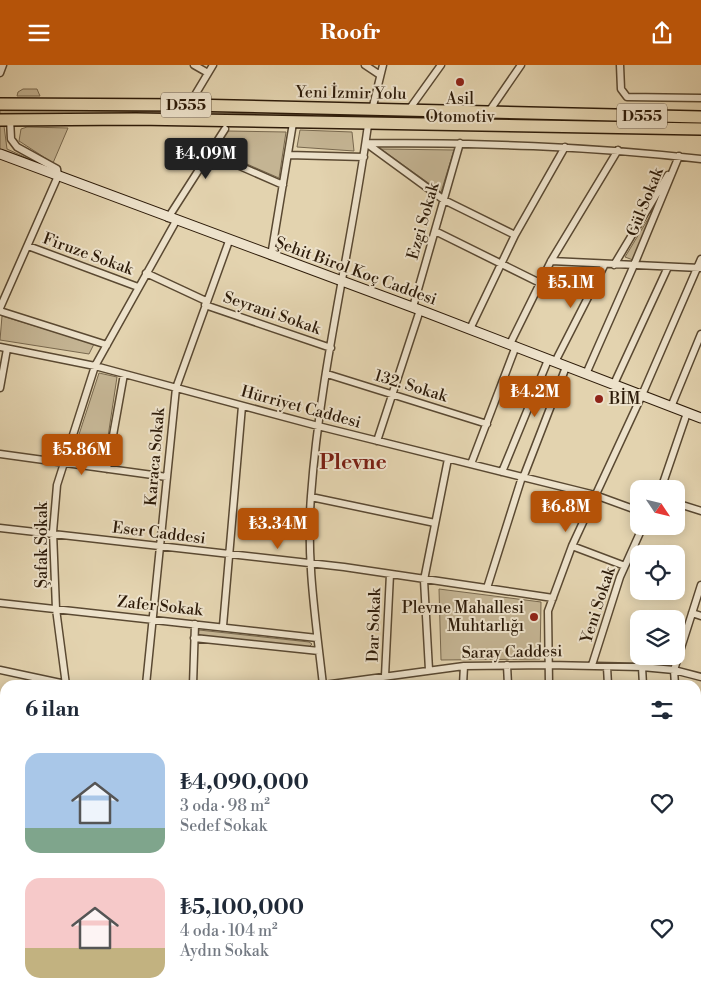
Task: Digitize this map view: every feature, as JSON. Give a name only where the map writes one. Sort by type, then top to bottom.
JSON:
[{"type":"highway","name":"Yeni İzmir Yolu","points":[[0,104],[189,105],[701,117]]},
{"type":"highway","name":"Yeni İzmir Yolu","points":[[5,119],[136,119],[368,125],[701,129]]},
{"type":"main road","name":"Şehit Birol Koç Caddesi","points":[[0,154],[229,241],[513,345],[701,418]]},
{"type":"street","points":[[0,73],[3,65]]},
{"type":"street","points":[[194,65],[208,73]]},
{"type":"street","points":[[189,105],[213,65]]},
{"type":"street","points":[[365,65],[380,75]]},
{"type":"street","points":[[372,110],[383,65]]},
{"type":"street","points":[[408,111],[441,65]]},
{"type":"street","points":[[488,113],[521,65]]},
{"type":"street","points":[[620,65],[621,89],[627,97],[701,98]]},
{"type":"street","points":[[5,119],[11,139],[17,147],[57,169],[58,177],[0,307],[108,345]]},
{"type":"street","points":[[271,256],[293,123]]},
{"type":"street","points":[[322,680],[310,564],[311,497],[318,426],[368,125]]},
{"type":"street","name":"Şafak Sokak","points":[[66,680],[56,609],[53,532],[56,485],[62,463],[95,367],[146,273],[172,219],[225,129]]},
{"type":"street","points":[[366,143],[460,143],[565,147],[618,150],[701,159]]},
{"type":"street","points":[[366,143],[444,200],[515,235]]},
{"type":"street","name":"Ezgi Sokak","points":[[377,441],[417,309],[435,231],[460,143]]},
{"type":"street","points":[[470,329],[515,235],[565,147]]},
{"type":"street","points":[[471,464],[487,424],[513,345],[540,283],[551,261],[618,150]]},
{"type":"street","points":[[210,153],[283,185]]},
{"type":"street","points":[[288,155],[364,157]]},
{"type":"street","name":"Gül Sokak","points":[[614,265],[679,156]]},
{"type":"street","name":"Gül Sokak","points":[[586,373],[634,265],[679,156]]},
{"type":"street","points":[[435,231],[540,283]]},
{"type":"street","name":"Karaca Sokak","points":[[147,680],[176,388],[229,241]]},
{"type":"street","name":"Firuze Sokak","points":[[28,246],[138,287]]},
{"type":"street","points":[[549,680],[548,611],[553,597],[572,546],[642,395],[699,268],[701,259]]},
{"type":"street","points":[[551,261],[699,268]]},
{"type":"street","points":[[502,472],[552,361],[605,265]]},
{"type":"street","points":[[614,384],[668,267]]},
{"type":"street","name":"Seyrani Sokak","points":[[146,273],[206,303],[331,348]]},
{"type":"street","points":[[671,407],[701,334]]},
{"type":"street","points":[[0,385],[4,348]]},
{"type":"street","name":"Hürriyet Caddesi","points":[[4,348],[124,374],[318,426],[595,495],[630,508]]},
{"type":"street","points":[[487,588],[523,477],[566,367]]},
{"type":"street","points":[[107,469],[124,374]]},
{"type":"street","name":"132. Sokak","points":[[327,374],[487,424]]},
{"type":"street","points":[[223,626],[242,406]]},
{"type":"street","points":[[664,480],[687,413]]},
{"type":"street","points":[[0,454],[167,477]]},
{"type":"street","points":[[429,670],[424,579],[448,459]]},
{"type":"street","points":[[311,497],[435,523]]},
{"type":"street","points":[[685,506],[701,511]]},
{"type":"street","name":"Eser Caddesi","points":[[0,528],[53,532],[160,548],[310,564],[553,597]]},
{"type":"street","name":"Yeni Sokak","points":[[592,665],[625,566],[639,535]]},
{"type":"street","points":[[572,546],[625,566]]},
{"type":"street","name":"Dar Sokak","points":[[385,676],[390,574]]},
{"type":"street","points":[[675,680],[674,670],[701,585]]},
{"type":"street","name":"Zafer Sokak","points":[[0,603],[223,626],[317,638]]},
{"type":"street","points":[[692,613],[701,616]]},
{"type":"street","points":[[193,680],[195,624]]},
{"type":"street","points":[[194,638],[319,651]]},
{"type":"street","points":[[507,665],[508,680]]},
{"type":"street","name":"Saray Caddesi","points":[[357,680],[464,666],[507,665],[642,667],[674,670],[701,677]]},
{"type":"street","points":[[463,680],[464,666]]},
{"type":"street","points":[[607,667],[608,680]]},
{"type":"street","points":[[642,667],[643,680]]},
{"type":"street","points":[[0,671],[43,680]]},
{"type":"shaded area","points":[[23,89],[37,89],[40,96],[17,96],[18,92]]},
{"type":"shaded area","points":[[0,109],[701,122],[701,126],[0,115]]},
{"type":"shaded area","points":[[0,126],[4,126],[7,149],[31,160],[0,149]]},
{"type":"shaded area","points":[[27,127],[68,128],[53,163],[19,141],[21,129]]},
{"type":"shaded area","points":[[300,130],[352,132],[354,151],[297,147]]},
{"type":"shaded area","points":[[227,131],[286,132],[279,178],[217,151]]},
{"type":"shaded area","points":[[381,149],[454,150],[441,192]]},
{"type":"shaded area","points":[[659,201],[633,260],[625,257]]},
{"type":"shaded area","points":[[2,316],[94,344],[89,354],[0,340]]},
{"type":"shaded area","points":[[99,373],[117,377],[104,463],[72,456]]},
{"type":"shaded area","points":[[439,589],[541,602],[540,659],[441,660]]},
{"type":"shaded area","points":[[199,630],[309,642],[312,644],[309,647],[200,636],[198,634]]},
{"type":"place","name":"Asil Otomotiv","points":[[460,82]]},
{"type":"place","name":"BİM","points":[[599,399]]},
{"type":"place","name":"Plevne Mahallesi Muhtarlığı","points":[[534,617]]},
{"type":"district","name":"Plevne","points":[[353,463]]}]
